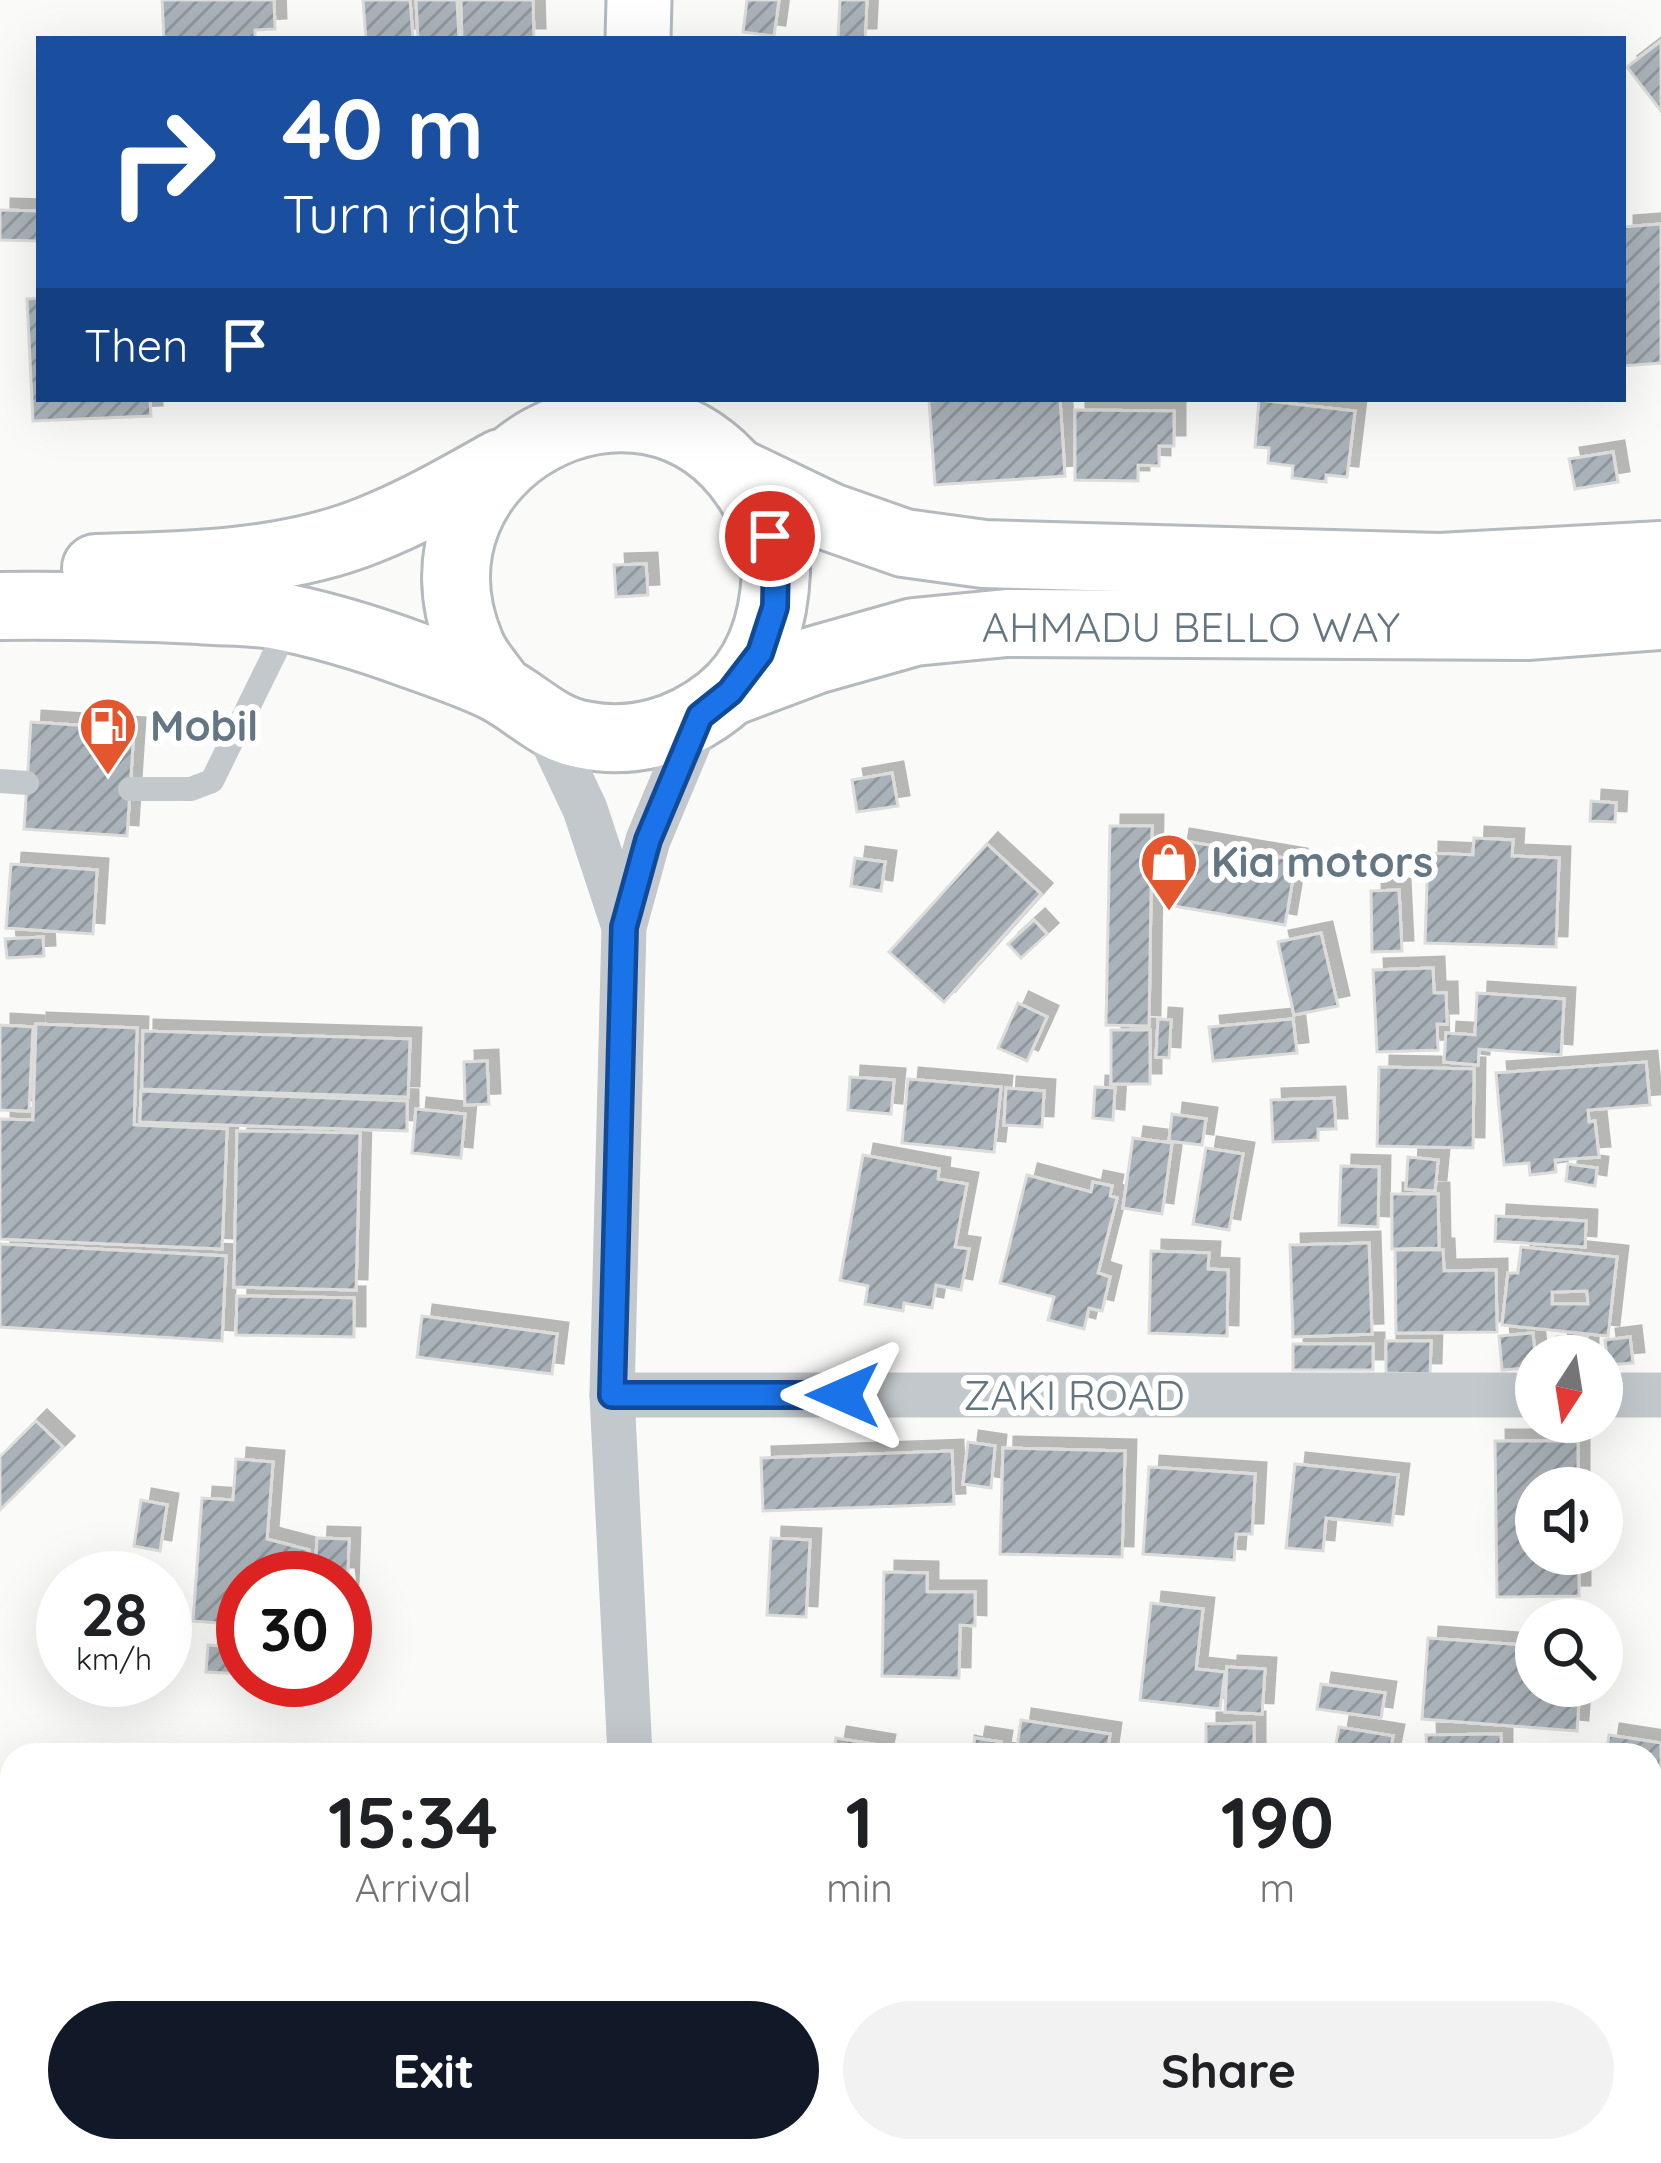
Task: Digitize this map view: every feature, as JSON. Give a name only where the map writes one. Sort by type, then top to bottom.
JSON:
[{"type":"main road","points":[[638,36],[640,0]]},
{"type":"main road","points":[[0,571],[163,566],[289,552],[365,532],[509,458],[572,413],[658,424],[706,438],[763,512],[776,559],[775,607],[760,653],[715,704],[663,732],[623,739],[582,735],[360,636],[270,614],[0,606]]},
{"type":"main road","name":"AHMADU BELLO WAY","points":[[706,438],[830,517],[904,543],[984,554],[1440,567],[1661,555]]},
{"type":"main road","points":[[509,458],[476,498],[458,546],[456,598],[470,647],[522,705]]},
{"type":"main road","name":"AHMADU BELLO WAY","points":[[715,704],[815,660],[914,632],[1007,623],[1482,627],[1661,616]]},
{"type":"street","points":[[629,1743],[612,1395],[624,927],[648,840],[715,704]]},
{"type":"street","points":[[522,705],[585,809],[624,927]]},
{"type":"street","name":"ZAKI ROAD","points":[[612,1395],[1515,1395]]},
{"type":"street","points":[[1623,1395],[1661,1395]]},
{"type":"lane","points":[[130,789],[191,789],[212,781],[291,620]]},
{"type":"lane","points":[[0,781],[27,783]]},
{"type":"building","points":[[162,0],[274,0],[275,29],[255,30],[255,36],[164,36]]},
{"type":"building","points":[[363,0],[410,0],[413,36],[366,36]]},
{"type":"building","points":[[416,0],[457,0],[459,36],[418,36]]},
{"type":"building","points":[[461,0],[533,0],[534,36],[462,36]]},
{"type":"building","points":[[747,0],[779,0],[774,36],[743,32]]},
{"type":"building","points":[[840,0],[867,0],[865,36],[838,36]]},
{"type":"building","points":[[1661,41],[1661,111],[1627,67]]},
{"type":"building","points":[[0,210],[36,211],[36,241],[0,240]]},
{"type":"building","points":[[1661,224],[1661,363],[1626,366],[1626,227]]},
{"type":"building","points":[[36,298],[36,402],[150,402],[151,416],[33,421],[27,299]]},
{"type":"building","points":[[929,402],[1060,402],[1065,476],[935,485]]},
{"type":"building","points":[[1259,402],[1355,411],[1347,477],[1326,475],[1326,482],[1292,478],[1293,466],[1268,463],[1269,448],[1255,447]]},
{"type":"building","points":[[1075,410],[1174,411],[1174,446],[1159,446],[1159,466],[1138,465],[1138,481],[1075,480]]},
{"type":"building","points":[[1613,452],[1618,482],[1575,489],[1569,459]]},
{"type":"building","points":[[646,564],[648,595],[616,597],[614,565]]},
{"type":"building","points":[[31,722],[134,729],[127,836],[24,829]]},
{"type":"building","points":[[892,773],[898,806],[857,812],[852,780]]},
{"type":"building","points":[[1591,801],[1616,803],[1615,822],[1590,821]]},
{"type":"building","points":[[1110,826],[1152,826],[1149,1026],[1106,1025]]},
{"type":"building","points":[[1474,838],[1513,840],[1512,856],[1559,858],[1556,947],[1425,943],[1428,853],[1473,855]]},
{"type":"building","points":[[1179,840],[1296,860],[1285,925],[1168,905]]},
{"type":"building","points":[[987,844],[1041,894],[944,1002],[889,952]]},
{"type":"building","points":[[855,858],[885,862],[881,891],[851,886]]},
{"type":"building","points":[[11,864],[97,870],[93,934],[6,928]]},
{"type":"building","points":[[1399,890],[1402,951],[1372,952],[1371,891]]},
{"type":"building","points":[[1034,920],[1047,934],[1021,958],[1008,944]]},
{"type":"building","points":[[1321,933],[1338,1006],[1294,1015],[1278,942]]},
{"type":"building","points":[[43,937],[44,956],[7,958],[5,939]]},
{"type":"building","points":[[1433,968],[1434,993],[1446,993],[1447,1024],[1437,1024],[1438,1050],[1377,1052],[1373,970]]},
{"type":"building","points":[[1477,993],[1564,999],[1561,1055],[1479,1049],[1478,1065],[1444,1062],[1446,1033],[1475,1035]]},
{"type":"building","points":[[1018,1003],[1047,1017],[1027,1061],[998,1048]]},
{"type":"building","points":[[1158,1019],[1171,1020],[1169,1058],[1156,1057]]},
{"type":"building","points":[[1293,1019],[1297,1053],[1213,1061],[1209,1027]]},
{"type":"building","points":[[36,1024],[137,1028],[134,1125],[227,1129],[222,1249],[0,1239],[0,1119],[33,1120]]},
{"type":"building","points":[[0,1025],[33,1027],[29,1111],[0,1110]]},
{"type":"building","points":[[1111,1030],[1150,1030],[1150,1084],[1111,1084]]},
{"type":"building","points":[[143,1031],[410,1039],[408,1097],[142,1089]]},
{"type":"building","points":[[487,1061],[489,1104],[465,1105],[464,1062]]},
{"type":"building","points":[[1646,1062],[1650,1105],[1588,1110],[1589,1122],[1595,1121],[1599,1157],[1555,1160],[1556,1172],[1530,1175],[1529,1163],[1504,1165],[1496,1073]]},
{"type":"building","points":[[1379,1067],[1474,1069],[1473,1148],[1377,1146]]},
{"type":"building","points":[[850,1077],[894,1080],[891,1114],[848,1110]]},
{"type":"building","points":[[908,1079],[1001,1087],[994,1152],[902,1143]]},
{"type":"building","points":[[1095,1087],[1115,1088],[1113,1120],[1093,1118]]},
{"type":"building","points":[[1006,1088],[1044,1091],[1042,1127],[1004,1125]]},
{"type":"building","points":[[141,1091],[407,1101],[407,1131],[140,1122]]},
{"type":"building","points":[[1334,1098],[1336,1129],[1318,1129],[1318,1140],[1273,1142],[1271,1100]]},
{"type":"building","points":[[416,1109],[465,1114],[461,1158],[412,1153]]},
{"type":"building","points":[[1172,1114],[1206,1119],[1202,1145],[1169,1141]]},
{"type":"building","points":[[237,1131],[360,1133],[356,1290],[234,1287]]},
{"type":"building","points":[[1133,1138],[1172,1143],[1162,1214],[1123,1208]]},
{"type":"building","points":[[1206,1148],[1243,1154],[1229,1230],[1193,1224]]},
{"type":"building","points":[[863,1155],[939,1169],[938,1179],[967,1184],[955,1247],[969,1249],[961,1290],[936,1285],[932,1308],[904,1303],[903,1311],[865,1304],[868,1286],[840,1280]]},
{"type":"building","points":[[1408,1157],[1438,1160],[1435,1191],[1406,1189]]},
{"type":"building","points":[[1568,1164],[1597,1168],[1595,1186],[1566,1181]]},
{"type":"building","points":[[1341,1166],[1379,1167],[1378,1227],[1339,1225]]},
{"type":"building","points":[[1027,1175],[1091,1192],[1093,1182],[1112,1186],[1110,1196],[1117,1198],[1098,1273],[1110,1277],[1102,1311],[1089,1308],[1084,1329],[1048,1320],[1054,1297],[1000,1283]]},
{"type":"building","points":[[1392,1194],[1438,1194],[1439,1248],[1392,1249]]},
{"type":"building","points":[[1496,1216],[1586,1221],[1585,1247],[1495,1241]]},
{"type":"building","points":[[1369,1243],[1372,1334],[1293,1337],[1290,1245]]},
{"type":"building","points":[[0,1244],[226,1256],[222,1341],[0,1327]]},
{"type":"building","points":[[1521,1247],[1617,1257],[1608,1335],[1502,1325],[1508,1273],[1518,1273]],"holes":[[[1587,1291],[1588,1304],[1552,1304],[1552,1292]]]},
{"type":"building","points":[[1395,1250],[1443,1250],[1444,1271],[1496,1270],[1497,1332],[1396,1333]]},
{"type":"building","points":[[1151,1251],[1209,1253],[1208,1269],[1228,1270],[1227,1336],[1149,1333]]},
{"type":"building","points":[[237,1296],[354,1298],[354,1337],[236,1335]]},
{"type":"building","points":[[422,1316],[557,1334],[552,1374],[417,1357]]},
{"type":"building","points":[[1533,1333],[1515,1335],[1515,1369],[1502,1370],[1499,1336]]},
{"type":"building","points":[[1630,1337],[1633,1363],[1623,1364],[1623,1338]]},
{"type":"building","points":[[1386,1341],[1431,1341],[1430,1374],[1386,1373]]},
{"type":"building","points":[[1293,1344],[1373,1344],[1373,1370],[1293,1370]]},
{"type":"building","points":[[36,1421],[63,1447],[0,1510],[0,1457]]},
{"type":"building","points":[[1495,1441],[1578,1443],[1578,1467],[1515,1467],[1515,1575],[1579,1575],[1579,1596],[1497,1597]]},
{"type":"building","points":[[968,1442],[995,1446],[991,1488],[963,1484]]},
{"type":"building","points":[[1003,1448],[1125,1451],[1122,1557],[1000,1554]]},
{"type":"building","points":[[952,1451],[954,1504],[763,1511],[761,1458]]},
{"type":"building","points":[[236,1459],[273,1462],[267,1539],[309,1551],[216,1551],[216,1623],[193,1621],[202,1498],[233,1500]]},
{"type":"building","points":[[1295,1464],[1398,1475],[1392,1525],[1326,1518],[1323,1551],[1286,1548]]},
{"type":"building","points":[[1149,1467],[1255,1474],[1252,1534],[1236,1534],[1234,1560],[1143,1554]]},
{"type":"building","points":[[141,1500],[167,1505],[160,1551],[134,1546]]},
{"type":"building","points":[[317,1538],[349,1539],[349,1551],[316,1551]]},
{"type":"building","points":[[771,1538],[810,1540],[806,1617],[767,1615]]},
{"type":"building","points":[[884,1572],[927,1573],[927,1592],[975,1592],[975,1626],[960,1625],[959,1678],[882,1676]]},
{"type":"building","points":[[1151,1603],[1203,1609],[1196,1669],[1225,1672],[1220,1709],[1140,1700]]},
{"type":"building","points":[[1428,1638],[1515,1644],[1515,1707],[1579,1707],[1577,1731],[1422,1719]]},
{"type":"building","points":[[208,1645],[216,1646],[216,1673],[206,1672]]},
{"type":"building","points":[[1227,1667],[1265,1669],[1262,1714],[1225,1712]]},
{"type":"building","points":[[1321,1684],[1385,1693],[1381,1718],[1317,1709]]},
{"type":"building","points":[[1021,1720],[1110,1734],[1109,1743],[1018,1743]]},
{"type":"building","points":[[1254,1723],[1254,1743],[1206,1743],[1206,1724]]},
{"type":"building","points":[[1339,1727],[1393,1736],[1392,1743],[1336,1743]]},
{"type":"building","points":[[1501,1734],[1501,1743],[1426,1743],[1426,1735]]},
{"type":"building","points":[[1609,1735],[1661,1743],[1608,1743]]},
{"type":"place","name":"Mobil","points":[[108,777]]},
{"type":"place","name":"Kia motors","points":[[1169,913]]},
{"type":"route","points":[[770,536],[776,559],[775,607],[760,653],[730,692],[700,716],[648,840],[624,927],[612,1395],[843,1395]]}]
